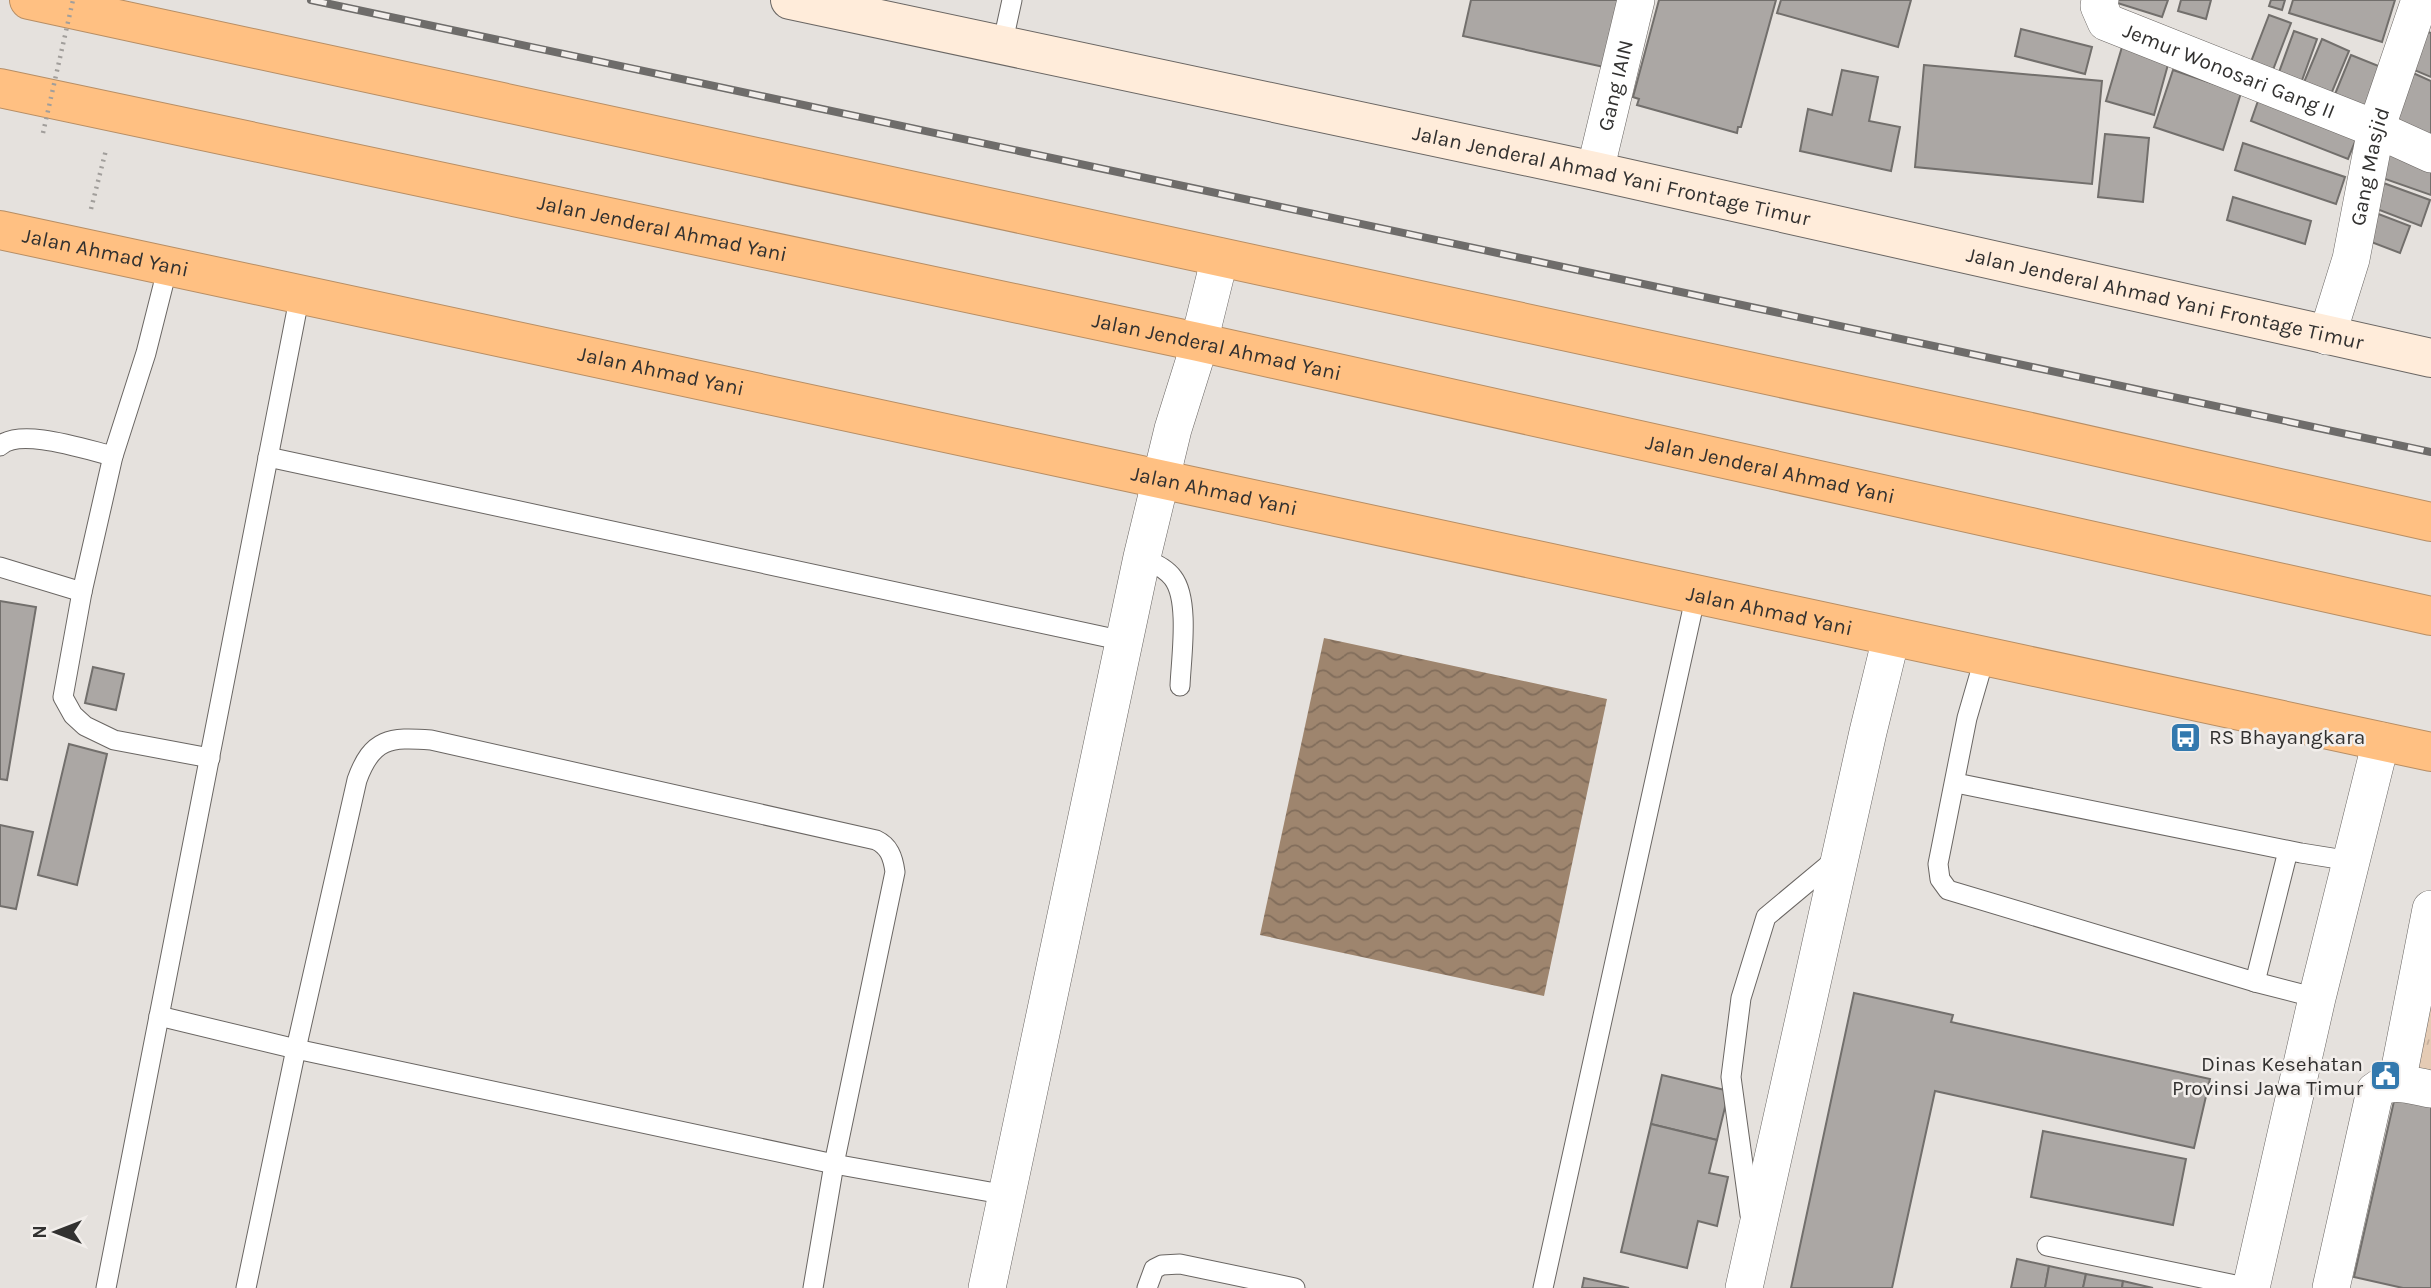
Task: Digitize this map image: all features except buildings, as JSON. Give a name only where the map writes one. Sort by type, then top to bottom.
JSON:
[{"type":"highway","points":[[29,0],[2017,429],[2431,522]]},
{"type":"highway","name":"Jalan Jenderal Ahmad Yani","points":[[0,88],[1196,352],[2431,616]]},
{"type":"highway","name":"Jalan Ahmad Yani","points":[[0,230],[2431,752]]},
{"type":"street","name":"Jalan Jenderal Ahmad Yani Frontage Timur","points":[[790,0],[1595,171],[2431,358]]},
{"type":"street","name":"Gang IAIN","points":[[1595,171],[1636,0]]},
{"type":"street","name":"Jemur Wonosari Gang II","points":[[2100,0],[2099,6],[2106,22],[2375,129]]},
{"type":"street","name":"Gang Masjid","points":[[2327,336],[2351,259],[2375,129],[2420,0]]},
{"type":"street","points":[[2375,129],[2431,154]]},
{"type":"street","points":[[987,1288],[1142,557],[1220,257]]},
{"type":"street","points":[[1744,1288],[1891,638]]},
{"type":"street","points":[[2250,1288],[2317,998],[2381,741]]},
{"type":"street","points":[[2331,1288],[2375,1091],[2382,1085],[2414,1086],[2431,909]]},
{"type":"lane","points":[[1002,46],[1012,0]]},
{"type":"lane","points":[[168,265],[146,353],[113,456],[82,592],[63,697],[73,715],[85,726],[114,740],[210,758]]},
{"type":"lane","points":[[106,1288],[300,293]]},
{"type":"lane","points":[[0,446],[14,439],[42,440],[113,456]]},
{"type":"lane","points":[[268,457],[1124,641]]},
{"type":"lane","points":[[1142,557],[1164,569],[1175,580],[1182,604],[1180,686]]},
{"type":"lane","points":[[0,567],[82,592]]},
{"type":"lane","points":[[1543,1288],[1696,594]]},
{"type":"lane","points":[[1985,656],[1967,718],[1938,864],[1940,878],[1948,890],[2317,998]]},
{"type":"lane","points":[[246,1288],[296,1049],[357,780],[364,762],[374,749],[388,740],[431,740],[876,840],[884,844],[894,861],[895,872],[834,1164],[813,1288]]},
{"type":"lane","points":[[1956,783],[2351,861]]},
{"type":"lane","points":[[2255,982],[2288,850]]},
{"type":"lane","points":[[1754,1243],[1731,1077],[1741,998],[1766,917],[1840,856]]},
{"type":"lane","points":[[159,1016],[296,1049],[834,1164],[1007,1195]]},
{"type":"lane","points":[[2048,1246],[2250,1288]]},
{"type":"lane","points":[[1147,1288],[1154,1269],[1168,1264],[1180,1264],[1295,1288]]},
{"type":"path","points":[[56,136],[43,133],[73,0]]},
{"type":"path","points":[[82,247],[107,148],[94,145]]},
{"type":"green space","points":[[2431,978],[2431,1081],[2411,1077]]},
{"type":"water","points":[[1324,638],[1607,699],[1544,996],[1260,935]]},
{"type":"railway","points":[[311,0],[2431,452]]},
{"type":"place","name":"RS Bhayangkara","points":[[2186,737]]},
{"type":"place","name":"Dinas Kesehatan Provinsi Jawa Timur","points":[[2386,1076]]}]
